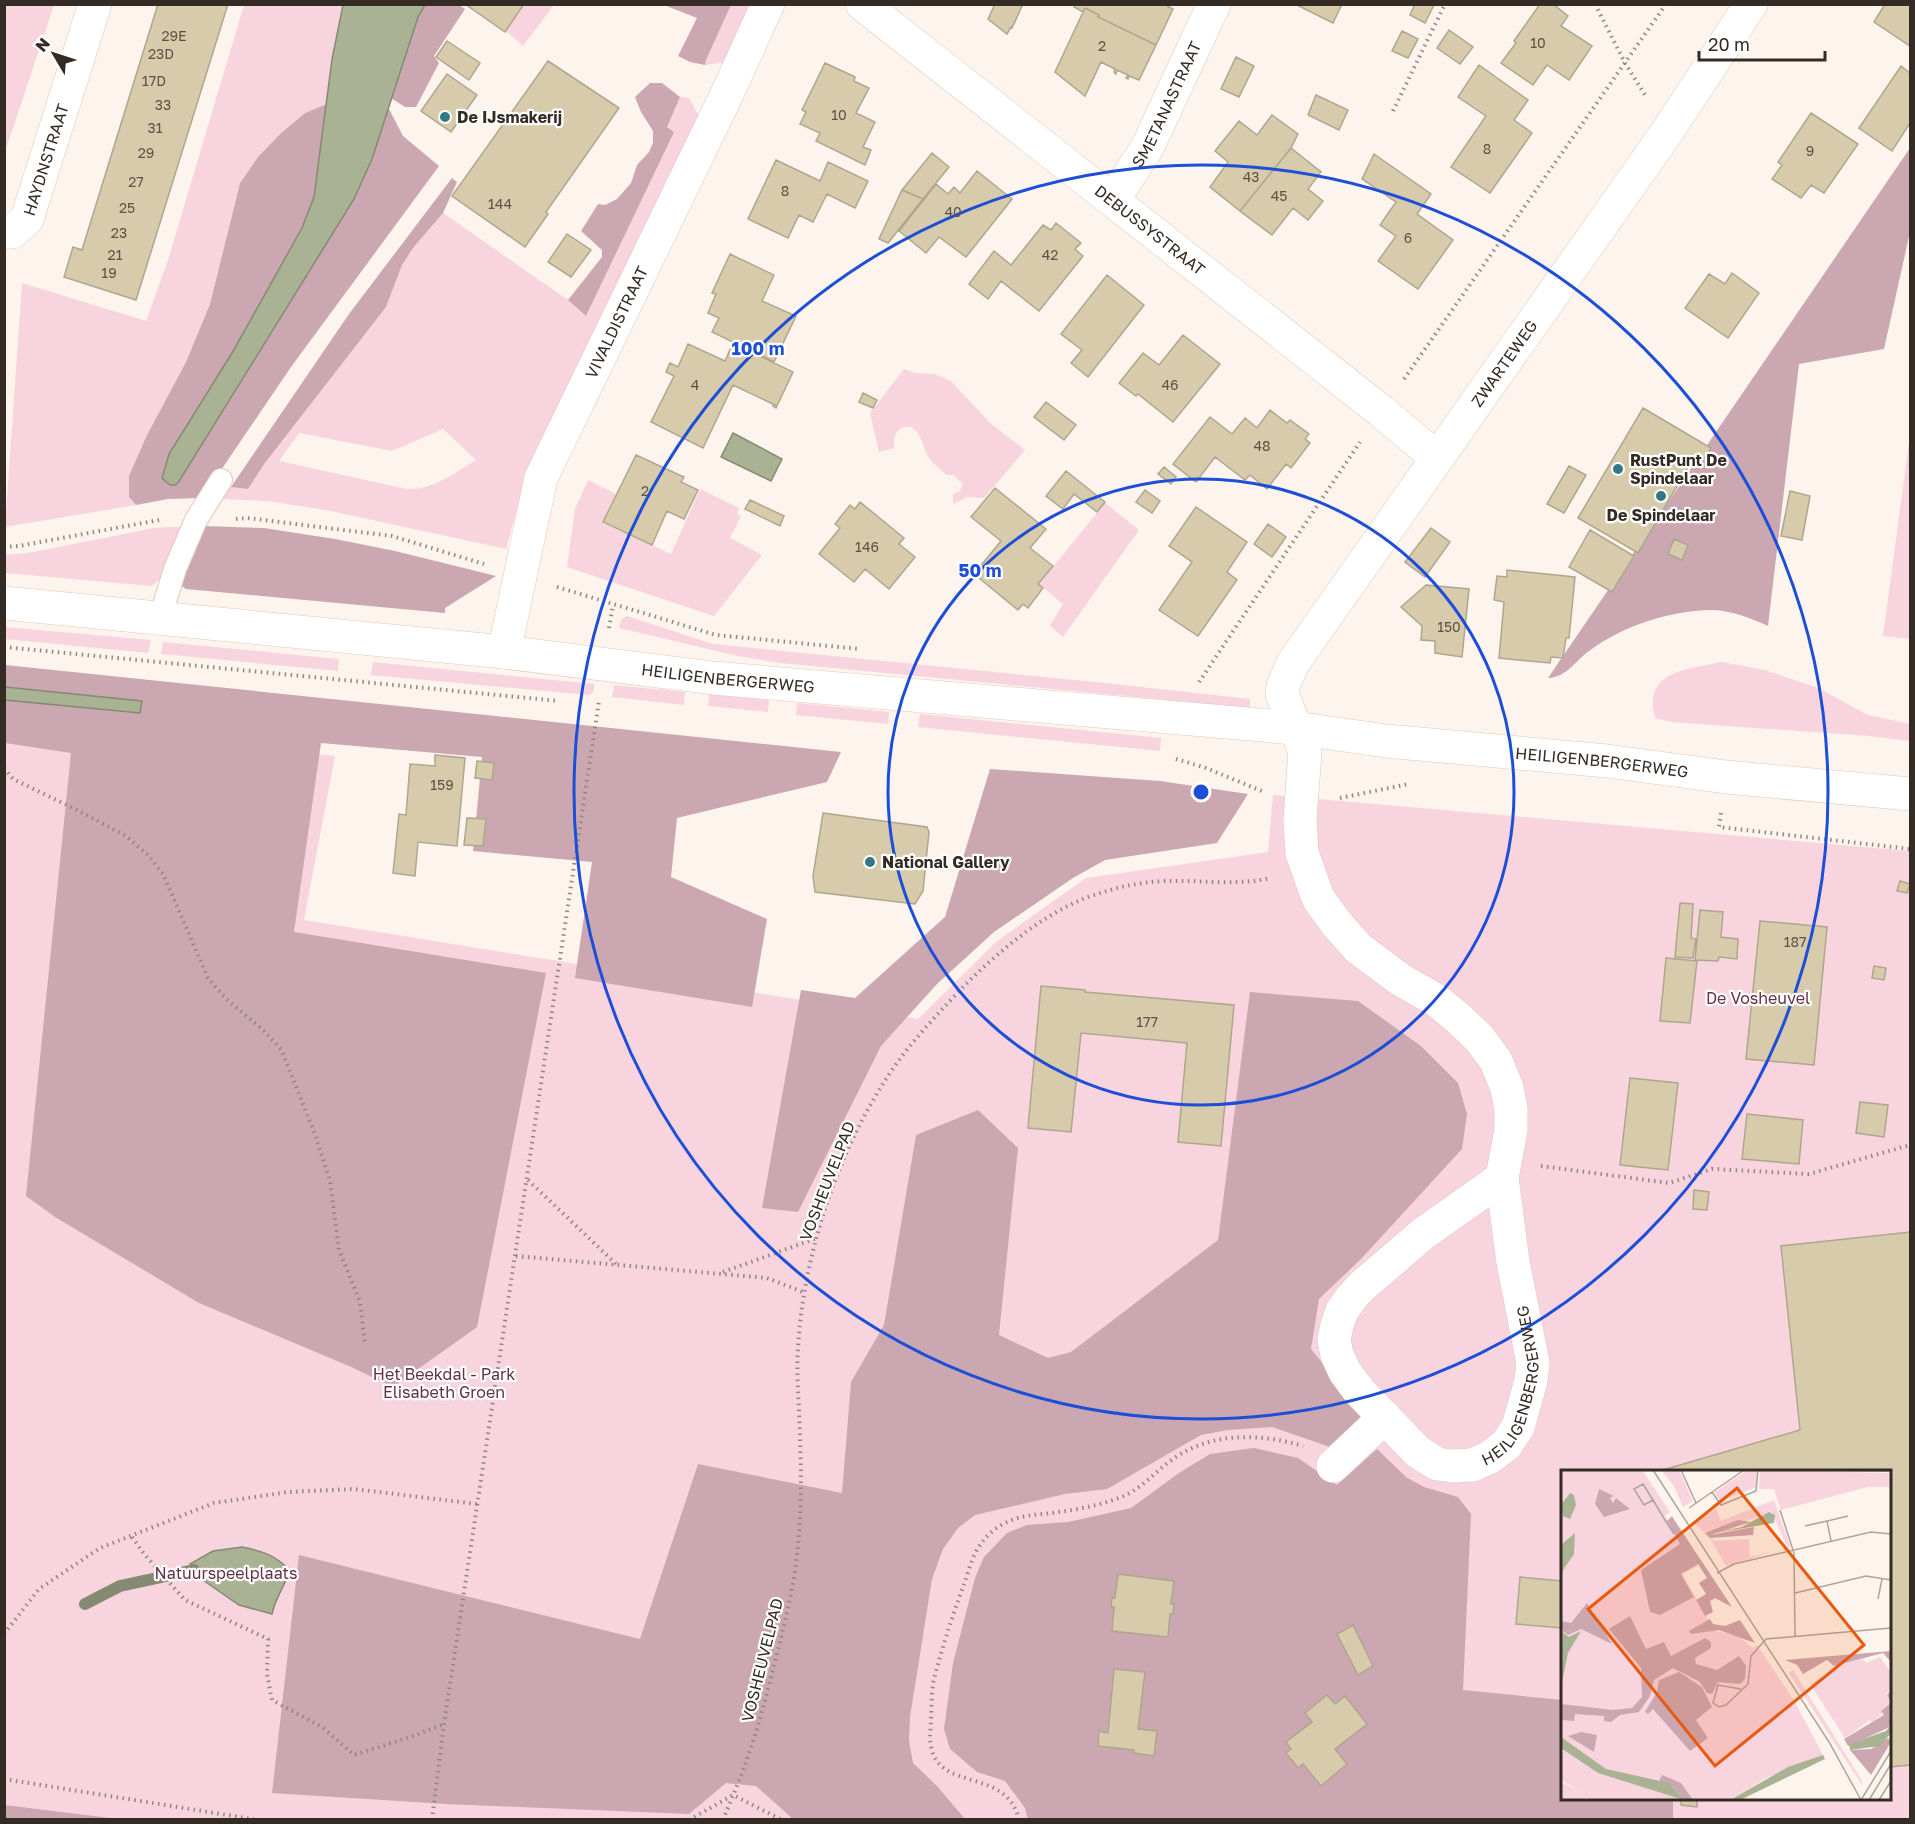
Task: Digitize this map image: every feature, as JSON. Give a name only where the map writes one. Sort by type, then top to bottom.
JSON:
[{"type":"street","name":"HAYDNSTRAAT","points":[[4,232],[12,232],[27,219],[95,4]]},
{"type":"street","name":"VIVALDISTRAAT","points":[[504,652],[541,478],[726,96],[768,4]]},
{"type":"street","name":"DEBUSSYSTRAAT","points":[[862,4],[1381,411],[1437,458]]},
{"type":"street","name":"SMETANASTRAAT","points":[[1113,200],[1147,148],[1214,4]]},
{"type":"street","name":"ZWARTEWEG","points":[[1295,728],[1282,694],[1293,663],[1667,132],[1751,4]]},
{"type":"street","name":"HEILIGENBERGERWEG","points":[[4,603],[504,652],[713,678],[1295,728],[1386,741],[1607,761],[1726,777],[1911,794]]},
{"type":"street","name":"HEILIGENBERGERWEG","points":[[1295,728],[1305,752],[1300,820],[1302,853],[1318,898],[1358,948],[1401,980],[1436,1000],[1479,1038],[1496,1061],[1507,1088],[1511,1109],[1511,1130],[1504,1170],[1513,1262],[1533,1363],[1531,1381],[1518,1427],[1506,1444],[1490,1457],[1473,1465],[1437,1464],[1418,1452],[1360,1392],[1345,1372],[1337,1355],[1334,1340],[1337,1325],[1342,1311],[1361,1287],[1424,1233],[1504,1170]]},
{"type":"street","points":[[1333,1466],[1385,1417]]},
{"type":"lane","points":[[160,618],[175,569],[196,520],[221,480]]},
{"type":"path","points":[[1393,111],[1445,4]]},
{"type":"path","points":[[1594,4],[1625,63],[1667,132]]},
{"type":"path","points":[[1209,684],[1198,683],[1381,411],[1665,4]]},
{"type":"path","points":[[4,547],[162,520],[247,518],[392,536],[613,605],[716,634],[869,650]]},
{"type":"path","points":[[432,1820],[444,1724],[528,1180],[598,704]]},
{"type":"path","points":[[4,768],[13,779],[75,808],[126,836],[149,856],[163,874],[208,978],[226,999],[262,1029],[280,1049],[315,1134],[330,1181],[339,1250],[360,1302],[365,1344]]},
{"type":"path","points":[[1726,777],[1719,827],[1911,849]]},
{"type":"path","name":"VOSHEUVELPAD","points":[[723,1820],[748,1756],[784,1626],[795,1571],[801,1468],[798,1348],[803,1292],[827,1204],[851,1145],[870,1107],[897,1063],[924,1029],[983,967],[1027,930],[1065,907],[1125,885],[1169,881],[1244,882],[1263,880],[1306,867]]},
{"type":"path","points":[[1504,1170],[1669,1183],[1712,1169],[1809,1174],[1911,1145]]},
{"type":"path","points":[[528,1180],[618,1265]]},
{"type":"path","points":[[719,1274],[817,1238]]},
{"type":"path","points":[[516,1256],[767,1278],[803,1292]]},
{"type":"path","points":[[1019,1820],[1013,1803],[1006,1796],[988,1784],[950,1773],[935,1758],[931,1746],[934,1679],[975,1554],[985,1538],[998,1527],[1016,1518],[1108,1502],[1141,1486],[1178,1455],[1200,1444],[1226,1438],[1262,1437],[1290,1442],[1318,1452],[1333,1466]]},
{"type":"path","points":[[4,1634],[39,1588],[100,1548],[214,1503],[288,1492],[354,1489],[478,1504]]},
{"type":"path","points":[[132,1537],[185,1600],[268,1639],[267,1674],[272,1700],[322,1727],[354,1755],[444,1724]]},
{"type":"path","points":[[4,1779],[258,1820]]},
{"type":"path","points":[[689,1820],[733,1795],[782,1820]]},
{"type":"green space","points":[[4,5],[54,5],[5,152]]},
{"type":"green space","points":[[244,5],[343,5],[332,59],[327,104],[305,113],[280,134],[258,157],[240,183],[210,304],[186,362],[147,435],[129,497],[136,505],[5,527],[22,283],[146,321],[168,260]]},
{"type":"green space","points":[[524,5],[554,5],[523,46],[506,31]]},
{"type":"green space","points":[[731,5],[754,5],[725,64],[705,65],[706,60]]},
{"type":"green space","points":[[680,97],[689,98],[697,113],[701,115],[520,498],[506,549],[326,510],[267,501],[202,498],[212,484],[248,489],[265,463],[386,307],[402,265],[413,248],[443,213],[568,300],[586,316],[673,131],[666,127]],"holes":[[[443,429],[476,460],[435,484],[417,489],[407,489],[279,461],[299,433],[392,451]]]},
{"type":"green space","points":[[904,369],[915,373],[935,374],[951,381],[990,423],[1025,450],[984,498],[968,497],[953,504],[953,494],[960,491],[963,484],[953,475],[947,475],[929,458],[914,429],[901,428],[896,433],[894,448],[879,452],[870,413]]},
{"type":"green space","points":[[1910,435],[1910,639],[1883,636]]},
{"type":"green space","points":[[588,480],[616,494],[603,523],[671,554],[700,489],[739,508],[737,514],[741,516],[730,538],[762,555],[714,616],[567,567],[575,509]]},
{"type":"green space","points":[[1105,503],[1139,530],[1063,637],[1050,626],[1063,604],[1039,584]]},
{"type":"green space","points":[[186,527],[166,573],[152,586],[5,573],[4,555],[28,553],[154,528]]},
{"type":"green space","points":[[627,616],[713,644],[1250,699],[1250,708],[781,663],[738,656],[619,628],[622,619]]},
{"type":"green space","points":[[5,627],[151,640],[148,653],[5,639]]},
{"type":"green space","points":[[163,642],[339,659],[338,671],[161,654]]},
{"type":"green space","points":[[373,662],[594,684],[594,691],[589,695],[371,675]]},
{"type":"green space","points":[[1722,662],[1765,670],[1818,688],[1868,715],[1910,724],[1910,741],[1671,722],[1655,718],[1653,702],[1655,690],[1662,681],[1682,670]]},
{"type":"green space","points":[[614,685],[685,692],[684,705],[612,697]]},
{"type":"green space","points":[[709,694],[769,700],[768,712],[708,706]]},
{"type":"green space","points":[[797,703],[889,712],[888,724],[796,715]]},
{"type":"green space","points":[[920,714],[1161,738],[1160,751],[918,727]]},
{"type":"green space","name":"Het Beekdal - Park Elisabeth Groen","points":[[5,724],[335,756],[304,920],[918,1019],[997,941],[1086,878],[1268,852],[1273,795],[1910,851],[1910,1819],[5,1819]]},
{"type":"shaded area","points":[[343,5],[425,5],[418,17],[372,159],[354,199],[178,483],[170,485],[162,478],[169,454],[232,353],[302,228],[314,197],[332,59]]},
{"type":"shaded area","points":[[425,5],[459,5],[465,9],[434,56],[439,63],[416,107],[405,107],[391,98],[418,17]]},
{"type":"shaded area","points":[[664,5],[731,5],[705,65],[690,62],[678,56],[697,18]]},
{"type":"shaded area","points":[[650,83],[662,83],[680,97],[667,127],[674,132],[586,316],[568,300],[602,257],[602,250],[581,231],[598,204],[605,205],[617,199],[631,183],[637,165],[649,152],[653,143],[653,131],[635,97]]},
{"type":"shaded area","points":[[327,104],[314,197],[302,228],[232,353],[169,454],[162,478],[170,485],[178,483],[354,199],[372,159],[388,107],[403,136],[439,166],[291,367],[202,498],[168,499],[136,505],[129,497],[129,476],[147,435],[186,362],[210,304],[240,183],[258,157],[280,134],[305,113]]},
{"type":"shaded area","points":[[1910,148],[1910,232],[1884,349],[1799,364],[1768,626],[1740,615],[1718,610],[1679,613],[1662,617],[1616,634],[1589,651],[1565,672],[1548,678]]},
{"type":"shaded area","points":[[452,178],[457,182],[443,213],[413,248],[402,265],[386,307],[265,463],[248,489],[231,487],[349,314]]},
{"type":"shaded area","points":[[733,433],[782,459],[771,481],[721,457]]},
{"type":"shaded area","points":[[203,526],[264,528],[335,539],[496,576],[445,608],[445,613],[186,589],[179,584]]},
{"type":"shaded area","points":[[5,665],[841,752],[827,782],[677,818],[671,877],[767,919],[752,1007],[575,978],[592,862],[473,851],[482,757],[321,743],[294,932],[546,973],[477,1327],[393,1387],[199,1303],[55,1217],[26,1196],[71,753],[5,743]]},
{"type":"shaded area","points":[[5,687],[142,701],[140,713],[5,700]]},
{"type":"shaded area","points":[[990,769],[1160,781],[1248,794],[1217,843],[1105,860],[1073,878],[994,932],[937,984],[881,1046],[798,1212],[762,1208],[801,990],[855,998],[945,917]]},
{"type":"shaded area","points":[[1250,992],[1358,1001],[1421,1046],[1458,1083],[1467,1114],[1462,1149],[1361,1259],[1319,1299],[1311,1349],[1366,1417],[1333,1448],[1272,1427],[1228,1430],[1201,1435],[1107,1489],[1065,1494],[975,1515],[958,1528],[943,1549],[932,1579],[910,1717],[909,1741],[913,1763],[937,1786],[965,1819],[793,1819],[756,1786],[726,1783],[689,1814],[446,1804],[272,1793],[299,1555],[640,1639],[698,1464],[842,1493],[851,1382],[884,1325],[916,1135],[978,1110],[1018,1148],[999,1335],[1048,1358],[1071,1352],[1218,1240]]},
{"type":"shaded area","points":[[1254,1448],[1298,1458],[1337,1485],[1377,1449],[1406,1477],[1424,1487],[1458,1497],[1471,1514],[1463,1690],[1561,1700],[1561,1800],[1673,1800],[1673,1819],[1028,1819],[1025,1808],[1005,1781],[977,1772],[950,1749],[944,1729],[953,1663],[975,1578],[984,1557],[1007,1533],[1027,1525],[1068,1522],[1131,1508],[1179,1473],[1210,1454]]},
{"type":"shaded area","points":[[242,1547],[268,1554],[290,1570],[272,1614],[239,1605],[200,1578],[190,1564],[213,1551]]},
{"type":"shaded area","points":[[5,1805],[118,1819],[5,1819]]},
{"type":"building","points":[[158,4],[228,4],[136,300],[64,277],[73,247],[82,250]]},
{"type":"building","points":[[465,4],[524,4],[505,32]]},
{"type":"building","points":[[995,4],[1023,4],[1007,34],[988,19]]},
{"type":"building","points":[[1075,4],[1164,4],[1173,9],[1156,45],[1098,17],[1099,15],[1085,8],[1083,12],[1074,7]]},
{"type":"building","points":[[1295,4],[1342,4],[1333,23]]},
{"type":"building","points":[[1415,4],[1434,5],[1425,23],[1410,15]]},
{"type":"building","points":[[1540,4],[1553,4],[1568,16],[1561,26],[1592,46],[1569,80],[1547,65],[1533,85],[1501,63]]},
{"type":"building","points":[[1885,4],[1910,4],[1910,46],[1874,22]]},
{"type":"building","points":[[1085,8],[1099,15],[1098,17],[1156,45],[1139,80],[1129,76],[1128,79],[1126,78],[1128,75],[1117,70],[1116,74],[1115,69],[1101,62],[1085,96],[1055,72]]},
{"type":"building","points":[[1449,30],[1473,47],[1460,64],[1437,48]]},
{"type":"building","points":[[1402,31],[1418,39],[1408,58],[1392,51]]},
{"type":"building","points":[[447,41],[480,63],[469,80],[436,57]]},
{"type":"building","points":[[1236,57],[1254,66],[1239,97],[1221,89]]},
{"type":"building","points":[[548,61],[619,108],[546,212],[548,214],[525,247],[452,196]]},
{"type":"building","points":[[825,63],[855,77],[854,81],[869,88],[856,113],[875,122],[863,147],[871,150],[865,165],[816,141],[820,133],[800,124],[806,112],[802,110]]},
{"type":"building","points":[[1479,65],[1528,100],[1514,120],[1532,133],[1490,193],[1451,167],[1486,116],[1458,97]]},
{"type":"building","points":[[1901,66],[1910,73],[1910,123],[1892,151],[1859,128]]},
{"type":"building","points":[[447,74],[477,95],[451,132],[421,111]]},
{"type":"building","points":[[1316,95],[1348,110],[1339,130],[1308,115]]},
{"type":"building","points":[[1811,113],[1858,144],[1824,193],[1811,185],[1801,198],[1772,179],[1782,165],[1778,162]]},
{"type":"building","points":[[1272,115],[1298,134],[1291,148],[1240,211],[1210,187],[1228,162],[1215,151],[1239,121],[1257,135]]},
{"type":"building","points":[[1291,148],[1321,172],[1308,189],[1323,201],[1308,220],[1293,208],[1272,235],[1240,211]]},
{"type":"building","points":[[932,153],[949,167],[923,199],[902,190]]},
{"type":"building","points":[[1374,154],[1431,194],[1417,214],[1453,240],[1418,289],[1378,261],[1396,236],[1380,225],[1396,202],[1362,179]]},
{"type":"building","points":[[776,160],[820,181],[828,162],[868,181],[855,208],[827,194],[813,222],[799,215],[788,238],[748,219]]},
{"type":"building","points":[[977,171],[1012,199],[966,257],[939,237],[926,253],[899,231],[936,184],[948,194],[954,187],[960,193]]},
{"type":"building","points":[[902,190],[923,199],[888,243],[879,239]]},
{"type":"building","points":[[1056,223],[1081,243],[1075,249],[1083,256],[1039,311],[1001,281],[988,299],[969,284],[994,251],[1011,265],[1043,225],[1051,230]]},
{"type":"building","points":[[567,234],[591,250],[571,277],[548,262]]},
{"type":"building","points":[[730,254],[774,275],[762,301],[796,316],[774,362],[712,332],[719,318],[708,313],[716,294],[712,293]]},
{"type":"building","points":[[1732,273],[1759,293],[1728,338],[1685,308],[1709,274],[1725,284]]},
{"type":"building","points":[[1107,275],[1144,305],[1088,377],[1071,363],[1082,350],[1061,334]]},
{"type":"building","points":[[1183,335],[1220,364],[1173,422],[1138,394],[1136,396],[1119,383],[1143,353],[1159,365]]},
{"type":"building","points":[[733,343],[793,372],[776,408],[773,406],[775,405],[733,385],[703,448],[651,422],[674,376],[666,372],[670,363],[678,367],[688,344],[725,361]]},
{"type":"building","points":[[863,393],[877,400],[873,408],[859,402]]},
{"type":"building","points":[[1046,402],[1076,425],[1064,440],[1034,417]]},
{"type":"building","points":[[1643,408],[1711,448],[1699,466],[1691,462],[1638,553],[1578,518]]},
{"type":"building","points":[[1270,410],[1287,423],[1290,420],[1309,434],[1305,439],[1310,443],[1291,468],[1286,464],[1267,489],[1250,475],[1245,480],[1215,457],[1196,482],[1173,464],[1210,417],[1232,434],[1245,418],[1257,428]]},
{"type":"building","points":[[636,455],[684,477],[681,482],[698,490],[684,519],[667,511],[652,545],[603,522]]},
{"type":"building","points":[[1569,466],[1586,475],[1564,513],[1547,504]]},
{"type":"building","points":[[1164,467],[1176,477],[1171,484],[1158,474]]},
{"type":"building","points":[[1066,471],[1105,502],[1097,512],[1074,494],[1063,509],[1046,496]]},
{"type":"building","points":[[995,488],[1046,529],[1030,548],[1053,566],[1038,584],[1043,588],[1028,608],[1023,604],[1018,610],[974,574],[1001,541],[971,517]]},
{"type":"building","points":[[1145,490],[1160,501],[1152,513],[1136,502]]},
{"type":"building","points":[[1790,491],[1810,496],[1802,540],[1781,536]]},
{"type":"building","points":[[750,500],[784,516],[780,526],[745,509]]},
{"type":"building","points":[[860,502],[904,538],[899,544],[915,557],[889,589],[865,569],[854,582],[819,554],[840,528],[835,524],[850,505],[855,509]]},
{"type":"building","points":[[1196,507],[1247,542],[1227,572],[1237,580],[1198,636],[1159,610],[1192,562],[1169,546]]},
{"type":"building","points":[[1268,524],[1286,537],[1272,557],[1254,544]]},
{"type":"building","points":[[1431,528],[1450,542],[1425,577],[1405,562]]},
{"type":"building","points":[[1590,530],[1634,556],[1612,592],[1569,567]]},
{"type":"building","points":[[1674,539],[1688,545],[1682,560],[1668,554]]},
{"type":"building","points":[[1507,570],[1575,577],[1569,638],[1566,638],[1563,658],[1551,657],[1550,663],[1499,658],[1504,602],[1494,600],[1497,576],[1507,577]]},
{"type":"building","points":[[1426,585],[1469,589],[1462,657],[1435,653],[1435,641],[1421,640],[1422,626],[1401,607]]},
{"type":"building","points":[[435,755],[465,758],[457,846],[418,842],[415,876],[393,873],[399,814],[406,815],[410,764],[435,766]]},
{"type":"building","points":[[477,761],[494,763],[492,780],[475,778]]},
{"type":"building","points":[[823,813],[927,827],[929,832],[923,891],[915,904],[815,892],[813,876]]},
{"type":"building","points":[[467,818],[486,819],[483,846],[464,845]]},
{"type":"building","points":[[1900,881],[1910,884],[1907,893],[1897,891]]},
{"type":"building","points":[[1680,903],[1693,904],[1691,938],[1696,939],[1693,958],[1675,957]]},
{"type":"building","points":[[1700,910],[1723,912],[1721,937],[1738,939],[1737,959],[1719,957],[1718,961],[1695,960]]},
{"type":"building","points":[[1760,921],[1827,927],[1814,1065],[1746,1059]]},
{"type":"building","points":[[1666,958],[1697,961],[1690,1023],[1660,1021]]},
{"type":"building","points":[[1874,966],[1886,968],[1884,980],[1872,978]]},
{"type":"building","points":[[1041,986],[1234,1005],[1221,1146],[1178,1142],[1187,1043],[1081,1033],[1071,1132],[1028,1128]]},
{"type":"building","points":[[1630,1078],[1678,1083],[1668,1170],[1620,1165]]},
{"type":"building","points":[[1860,1102],[1888,1105],[1884,1137],[1856,1133]]},
{"type":"building","points":[[1747,1114],[1803,1120],[1799,1164],[1742,1159]]},
{"type":"building","points":[[1694,1190],[1709,1192],[1707,1210],[1693,1209]]},
{"type":"building","points":[[1910,1232],[1910,1765],[1891,1767],[1891,1470],[1663,1470],[1800,1430],[1781,1246]]},
{"type":"building","points":[[1118,1574],[1174,1581],[1171,1604],[1174,1604],[1173,1614],[1170,1614],[1168,1637],[1112,1631],[1114,1607],[1111,1607],[1112,1597],[1115,1598]]},
{"type":"building","points":[[1520,1577],[1561,1581],[1561,1628],[1516,1624]]},
{"type":"building","points":[[1353,1625],[1373,1666],[1358,1675],[1337,1634]]},
{"type":"building","points":[[1114,1669],[1145,1672],[1138,1729],[1157,1731],[1154,1756],[1134,1753],[1134,1750],[1098,1746],[1099,1731],[1108,1733]]},
{"type":"building","points":[[1327,1695],[1335,1704],[1345,1696],[1367,1724],[1335,1749],[1347,1764],[1321,1786],[1303,1764],[1298,1768],[1286,1753],[1291,1749],[1286,1742],[1312,1722],[1305,1713]]},
{"type":"building","points":[[1681,1800],[1697,1800],[1697,1807],[1681,1805]]},
{"type":"waterway","points":[[85,1604],[120,1586],[194,1570]]},
{"type":"place","name":"De IJsmakerij","points":[[445,117]]},
{"type":"place","name":"RustPunt De Spindelaar","points":[[1618,469]]},
{"type":"place","name":"De Spindelaar","points":[[1661,496]]},
{"type":"place","name":"National Gallery","points":[[870,862]]},
{"type":"park label","name":"De Vosheuvel","points":[[1758,998]]},
{"type":"park label","name":"Natuurspeelplaats","points":[[226,1573]]}]
